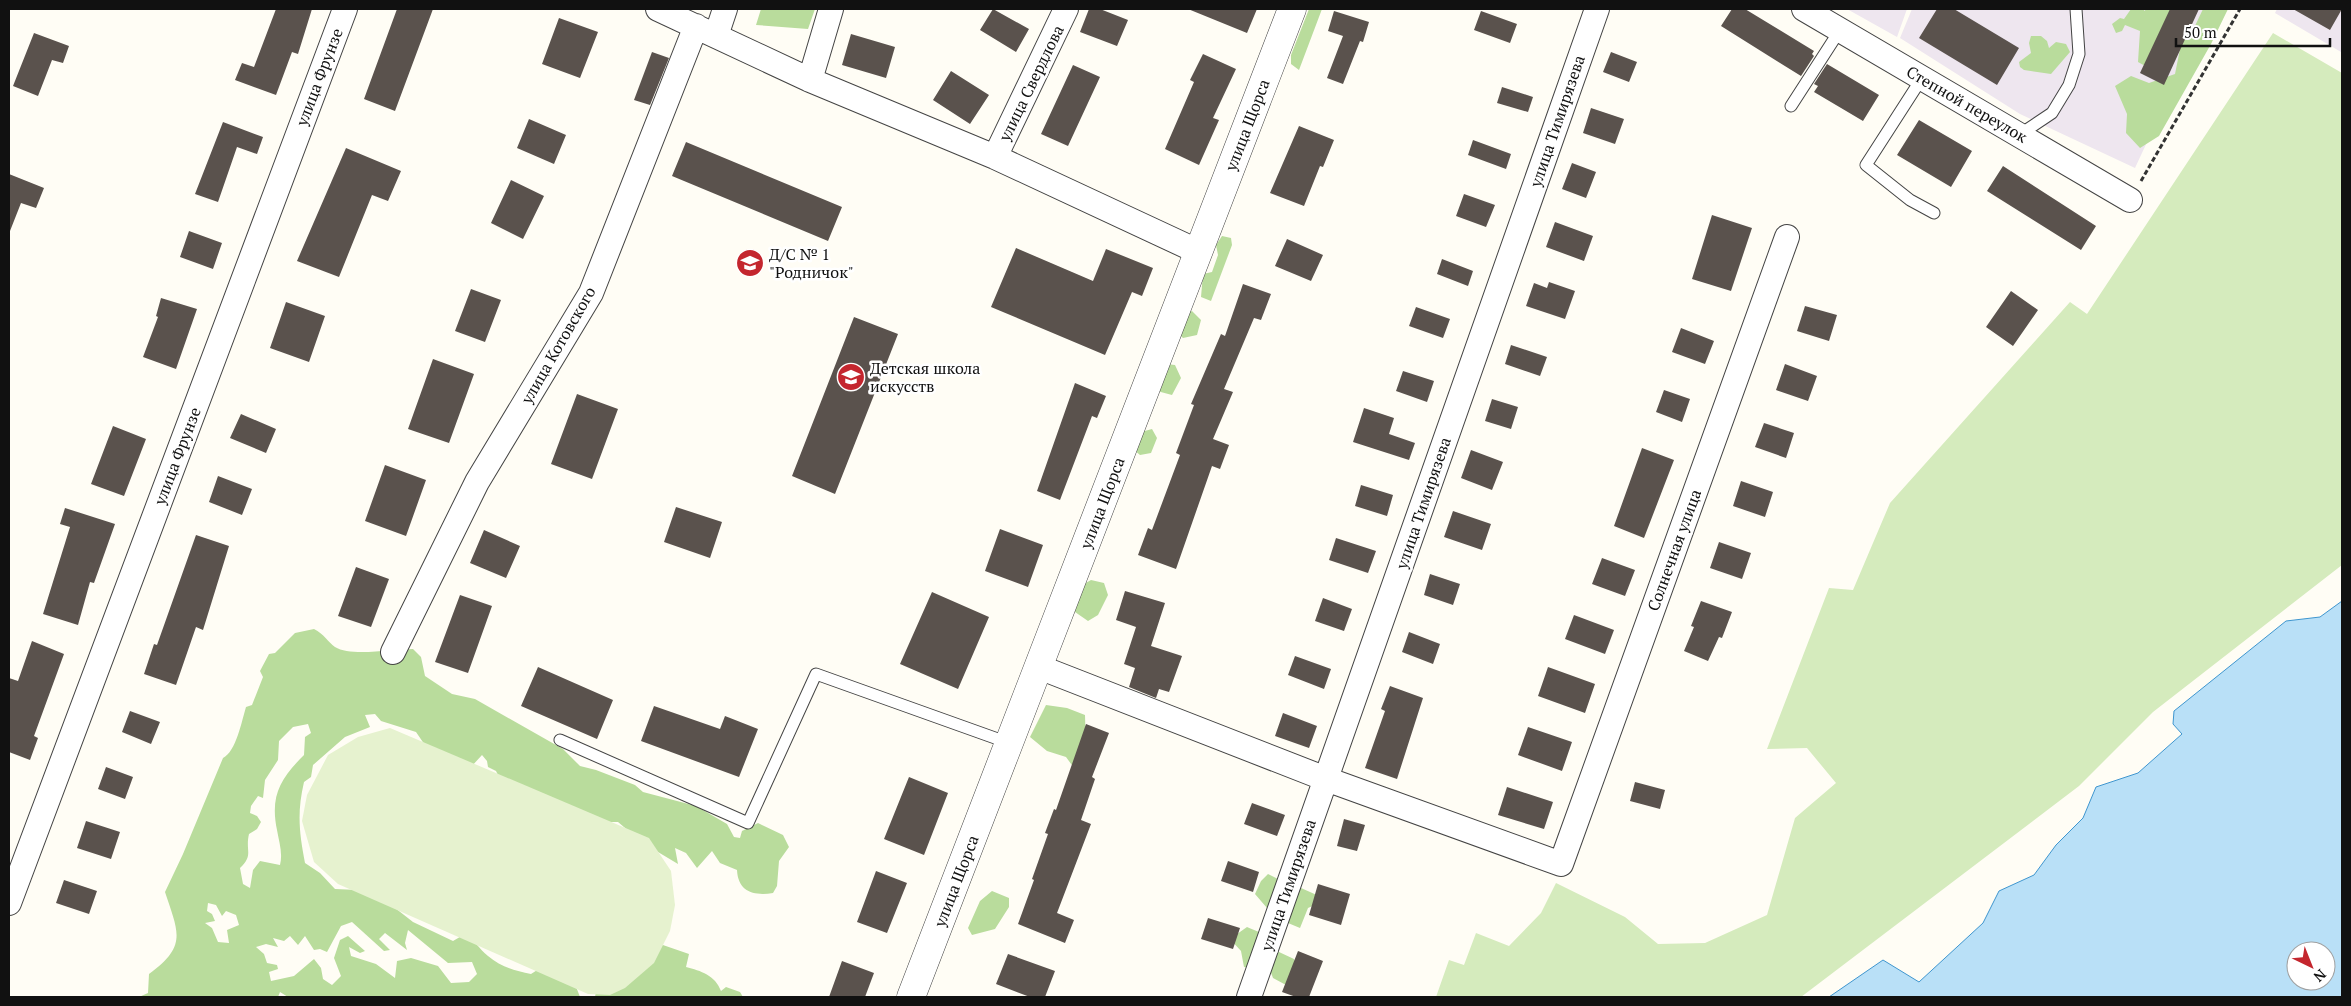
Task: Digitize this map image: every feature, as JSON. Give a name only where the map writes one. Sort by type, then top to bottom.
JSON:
[{"type":"street","name":"улица Фрунзе","points":[[9,903],[345,9]]},
{"type":"street","points":[[658,9],[810,80],[995,157],[1199,252]]},
{"type":"street","name":"улица Котовского","points":[[393,652],[477,482],[591,292],[706,31],[725,9]]},
{"type":"street","points":[[810,80],[831,9]]},
{"type":"street","name":"улица Свердлова","points":[[995,157],[1066,9]]},
{"type":"street","name":"улица Щорса","points":[[911,997],[1292,9]]},
{"type":"street","name":"улица Тимирязева","points":[[1249,997],[1597,9]]},
{"type":"street","name":"Степной переулок","points":[[1804,9],[2130,200]]},
{"type":"street","name":"Солнечная улица","points":[[1326,779],[1561,864],[1787,237]]},
{"type":"street","points":[[1039,667],[1326,779]]},
{"type":"lane","points":[[2019,135],[2052,113],[2069,85],[2079,54],[2076,9],[2085,9]]},
{"type":"lane","points":[[1791,106],[1840,30]]},
{"type":"lane","points":[[1922,78],[1866,165],[1910,200],[1934,214]]},
{"type":"lane","points":[[560,740],[748,823],[816,674],[1010,743]]},
{"type":"path","points":[[2130,200],[2240,9]]},
{"type":"shaded area","points":[[1847,9],[1907,9],[1897,37]]},
{"type":"shaded area","points":[[1912,9],[2209,9],[2135,168],[2020,114],[1900,38]]},
{"type":"shaded area","points":[[2277,9],[2342,9],[2341,52],[2275,13]]},
{"type":"green space","points":[[761,9],[815,9],[808,29],[756,25]]},
{"type":"green space","points":[[1309,9],[1322,9],[1299,70],[1291,64],[1291,55]]},
{"type":"green space","points":[[2131,9],[2144,9],[2144,11],[2147,9],[2173,9],[2147,67],[2138,62],[2140,31],[2125,25],[2122,31],[2116,33],[2112,24],[2120,18],[2124,19]]},
{"type":"green space","points":[[2203,9],[2228,9],[2211,44],[2159,136],[2140,148],[2126,133],[2127,114],[2115,86],[2131,76],[2149,83],[2175,74],[2182,39],[2194,28]]},
{"type":"green space","points":[[2273,33],[2342,73],[2342,565],[2153,712],[2079,786],[1801,997],[1436,997],[1449,960],[1464,965],[1476,933],[1509,946],[1541,913],[1556,883],[1625,917],[1658,944],[1705,943],[1767,915],[1795,818],[1836,783],[1807,748],[1767,749],[1829,588],[1853,590],[1890,503],[2070,302],[2087,314]]},
{"type":"green space","points":[[2031,36],[2041,36],[2047,41],[2049,48],[2056,42],[2066,44],[2070,52],[2051,74],[2024,70],[2020,67],[2019,62],[2031,53],[2029,43]]},
{"type":"green space","points":[[1222,236],[1231,238],[1232,245],[1211,301],[1201,297],[1203,274],[1212,272],[1218,255],[1216,245]]},
{"type":"green space","points":[[1192,311],[1201,320],[1197,335],[1183,338],[1178,333],[1180,316]]},
{"type":"green space","points":[[1166,364],[1175,365],[1181,378],[1172,395],[1157,391]]},
{"type":"green space","points":[[1152,429],[1157,438],[1151,453],[1140,455],[1133,449],[1141,432]]},
{"type":"green space","points":[[1091,580],[1104,583],[1108,595],[1098,615],[1088,621],[1075,612],[1072,599],[1075,589]]},
{"type":"green space","points":[[314,629],[321,633],[335,647],[351,652],[413,649],[421,657],[425,676],[452,694],[475,699],[563,749],[580,766],[635,785],[643,792],[696,806],[727,824],[734,837],[740,838],[742,831],[758,823],[783,835],[789,847],[779,861],[777,886],[773,893],[759,894],[748,891],[740,883],[737,870],[720,863],[712,851],[697,868],[686,853],[675,848],[678,864],[643,843],[618,822],[589,822],[501,781],[496,771],[488,767],[487,761],[482,755],[471,767],[431,754],[416,732],[381,721],[375,714],[365,715],[370,727],[345,737],[313,765],[311,777],[304,782],[300,803],[300,822],[305,863],[320,873],[335,889],[358,890],[390,904],[413,922],[453,941],[465,934],[488,956],[503,966],[531,974],[542,967],[575,984],[580,997],[288,997],[280,992],[278,997],[139,997],[148,993],[149,974],[170,955],[177,938],[176,928],[165,892],[223,758],[228,755],[235,743],[246,707],[252,705],[263,677],[260,671],[269,654],[275,653],[295,633]],"holes":[[[308,724],[311,733],[305,737],[304,755],[283,780],[276,798],[275,818],[281,852],[280,865],[260,861],[253,870],[250,888],[243,884],[240,868],[247,860],[249,834],[257,829],[261,822],[257,816],[250,813],[251,806],[258,796],[263,798],[265,780],[278,760],[279,741],[293,727]],[[208,903],[216,905],[222,916],[226,911],[236,915],[239,925],[227,930],[229,943],[218,942],[212,928],[205,923],[215,921],[212,914],[207,911]],[[352,922],[384,951],[390,950],[379,939],[385,933],[407,950],[405,943],[408,930],[448,963],[472,962],[477,974],[469,982],[451,983],[438,966],[411,958],[397,961],[395,978],[376,964],[351,956],[349,947],[360,953],[365,951],[348,936],[340,940],[334,958],[341,976],[332,985],[323,979],[321,968],[314,959],[294,976],[271,981],[269,972],[278,969],[277,965],[267,963],[264,954],[256,947],[266,944],[278,947],[273,938],[284,941],[290,936],[298,945],[305,936],[314,950],[320,949],[327,952],[341,926]]]},
{"type":"green space","points":[[1046,705],[1067,708],[1085,715],[1086,749],[1074,768],[1066,757],[1047,751],[1030,737]]},
{"type":"green space","points":[[390,728],[649,838],[671,871],[675,905],[670,931],[654,963],[625,988],[610,995],[588,994],[338,884],[314,862],[302,821],[307,795],[328,755],[358,737]]},
{"type":"green space","points":[[1268,874],[1278,879],[1274,907],[1267,908],[1255,894],[1261,881]]},
{"type":"green space","points":[[1301,888],[1319,896],[1317,904],[1308,908],[1300,928],[1288,923],[1282,912],[1290,892]]},
{"type":"green space","points":[[992,891],[1009,898],[1009,907],[995,929],[972,935],[968,928],[980,901]]},
{"type":"green space","points":[[1247,927],[1270,938],[1279,952],[1294,959],[1297,966],[1286,985],[1273,978],[1270,970],[1244,967],[1241,951],[1230,939]]},
{"type":"green space","points":[[660,944],[689,954],[686,967],[711,977],[721,991],[726,987],[740,992],[743,997],[595,997],[597,986]]},
{"type":"water","points":[[2342,601],[2342,997],[1829,997],[1883,960],[1919,982],[1983,923],[1999,891],[2034,875],[2056,845],[2083,818],[2096,787],[2138,773],[2182,734],[2173,724],[2174,711],[2286,621],[2320,617]]},
{"type":"building","points":[[276,9],[312,9],[298,54],[292,52],[276,95],[235,80],[242,63],[254,67]]},
{"type":"building","points":[[397,9],[433,9],[395,111],[364,99]]},
{"type":"building","points":[[993,9],[1029,29],[1016,52],[980,30]]},
{"type":"building","points":[[1089,9],[1100,9],[1128,20],[1117,46],[1080,32]]},
{"type":"building","points":[[1188,9],[1257,9],[1247,33]]},
{"type":"building","points":[[1732,9],[1745,9],[1814,51],[1812,54],[1814,56],[1801,76],[1721,26]]},
{"type":"building","points":[[1937,9],[1954,9],[2019,48],[1997,85],[1919,38]]},
{"type":"building","points":[[2170,9],[2199,9],[2164,85],[2140,73]]},
{"type":"building","points":[[2293,9],[2342,9],[2330,30]]},
{"type":"building","points":[[1334,11],[1369,22],[1363,42],[1360,41],[1343,84],[1327,78],[1343,36],[1328,31]]},
{"type":"building","points":[[1481,11],[1517,24],[1510,43],[1474,30]]},
{"type":"building","points":[[559,18],[598,32],[580,78],[542,64]]},
{"type":"building","points":[[34,33],[69,46],[63,63],[52,60],[38,96],[13,86]]},
{"type":"building","points":[[851,34],[895,47],[886,78],[842,65]]},
{"type":"building","points":[[652,52],[669,58],[650,105],[634,100]]},
{"type":"building","points":[[1611,52],[1637,62],[1629,82],[1603,72]]},
{"type":"building","points":[[1203,54],[1236,69],[1213,118],[1219,120],[1199,165],[1165,149],[1194,82],[1190,80]]},
{"type":"building","points":[[1827,64],[1879,95],[1863,121],[1814,92],[1818,86],[1814,84]]},
{"type":"building","points":[[1073,65],[1100,77],[1068,146],[1041,134]]},
{"type":"building","points":[[951,71],[989,95],[970,124],[933,100]]},
{"type":"building","points":[[1502,87],[1533,97],[1528,112],[1497,103]]},
{"type":"building","points":[[1591,108],[1624,119],[1615,144],[1583,133]]},
{"type":"building","points":[[529,119],[566,135],[554,164],[517,148]]},
{"type":"building","points":[[1919,120],[1972,151],[1951,187],[1897,155]]},
{"type":"building","points":[[223,122],[263,137],[257,154],[237,147],[218,202],[195,194]]},
{"type":"building","points":[[1299,126],[1334,140],[1323,167],[1320,166],[1304,206],[1270,193]]},
{"type":"building","points":[[1473,140],[1511,154],[1506,169],[1468,155]]},
{"type":"building","points":[[686,142],[842,207],[828,241],[672,176]]},
{"type":"building","points":[[346,148],[401,171],[388,201],[372,195],[339,277],[297,261]]},
{"type":"building","points":[[1572,163],[1596,172],[1586,198],[1562,189]]},
{"type":"building","points":[[2003,166],[2096,226],[2081,250],[1987,191]]},
{"type":"building","points":[[9,174],[44,188],[36,208],[21,203],[10,231]]},
{"type":"building","points":[[511,180],[544,196],[523,239],[491,223]]},
{"type":"building","points":[[1464,194],[1495,205],[1486,227],[1456,216]]},
{"type":"building","points":[[1712,215],[1752,228],[1731,291],[1692,279]]},
{"type":"building","points":[[1555,222],[1593,236],[1584,261],[1546,247]]},
{"type":"building","points":[[189,231],[222,243],[213,269],[180,257]]},
{"type":"building","points":[[1287,239],[1323,255],[1311,281],[1275,266]]},
{"type":"building","points":[[1016,248],[1093,281],[1106,249],[1153,268],[1142,296],[1132,292],[1105,355],[991,307]]},
{"type":"building","points":[[1442,259],[1473,271],[1468,286],[1437,274]]},
{"type":"building","points":[[1549,282],[1575,291],[1565,319],[1526,306],[1534,283],[1547,288]]},
{"type":"building","points":[[1243,284],[1271,294],[1261,320],[1254,318],[1224,389],[1233,392],[1213,439],[1229,445],[1220,469],[1212,466],[1176,569],[1138,555],[1148,528],[1152,530],[1180,455],[1176,453],[1194,405],[1191,404],[1221,334],[1225,336]]},
{"type":"building","points":[[471,289],[501,300],[485,342],[455,331]]},
{"type":"building","points":[[2011,291],[2038,310],[2013,346],[1986,327]]},
{"type":"building","points":[[161,298],[197,309],[176,369],[143,357],[158,317],[156,316]]},
{"type":"building","points":[[286,302],[325,316],[309,362],[270,348]]},
{"type":"building","points":[[1805,306],[1837,315],[1829,341],[1797,331]]},
{"type":"building","points":[[1416,307],[1450,319],[1443,338],[1409,326]]},
{"type":"building","points":[[854,317],[898,334],[835,494],[792,476]]},
{"type":"building","points":[[1681,328],[1714,341],[1705,364],[1672,352]]},
{"type":"building","points":[[1511,345],[1547,357],[1540,376],[1505,364]]},
{"type":"building","points":[[433,359],[474,374],[449,443],[408,429]]},
{"type":"building","points":[[1785,364],[1817,376],[1808,401],[1776,390]]},
{"type":"building","points":[[1403,371],[1434,381],[1427,402],[1396,391]]},
{"type":"building","points":[[1075,383],[1106,396],[1097,418],[1092,416],[1060,500],[1037,491]]},
{"type":"building","points":[[1664,390],[1690,399],[1682,422],[1656,412]]},
{"type":"building","points":[[577,394],[618,409],[592,479],[551,464]]},
{"type":"building","points":[[1492,399],[1518,407],[1511,429],[1485,421]]},
{"type":"building","points":[[1364,408],[1394,418],[1389,434],[1415,443],[1409,460],[1353,442]]},
{"type":"building","points":[[241,414],[276,429],[266,453],[230,438]]},
{"type":"building","points":[[1764,423],[1794,433],[1786,458],[1755,447]]},
{"type":"building","points":[[113,426],[146,439],[124,496],[91,484]]},
{"type":"building","points":[[1642,448],[1674,460],[1644,538],[1614,526]]},
{"type":"building","points":[[1471,450],[1503,462],[1492,490],[1461,478]]},
{"type":"building","points":[[385,465],[426,480],[406,536],[365,521]]},
{"type":"building","points":[[218,476],[252,489],[242,515],[209,502]]},
{"type":"building","points":[[1741,481],[1773,492],[1765,517],[1733,506]]},
{"type":"building","points":[[1361,485],[1393,495],[1387,516],[1355,506]]},
{"type":"building","points":[[676,507],[722,522],[710,558],[664,542]]},
{"type":"building","points":[[65,508],[115,524],[94,583],[90,582],[78,625],[43,614],[70,527],[60,524]]},
{"type":"building","points":[[1453,511],[1491,524],[1482,550],[1444,537]]},
{"type":"building","points":[[1000,529],[1043,545],[1028,587],[985,571]]},
{"type":"building","points":[[484,530],[520,546],[506,578],[470,563]]},
{"type":"building","points":[[196,535],[229,546],[203,630],[196,627],[176,685],[144,674],[154,644],[157,645]]},
{"type":"building","points":[[1336,538],[1376,551],[1368,573],[1329,560]]},
{"type":"building","points":[[1719,542],[1751,553],[1742,579],[1710,568]]},
{"type":"building","points":[[1602,558],[1635,570],[1625,596],[1592,584]]},
{"type":"building","points":[[356,567],[389,579],[371,627],[338,616]]},
{"type":"building","points":[[1430,574],[1460,584],[1453,605],[1424,595]]},
{"type":"building","points":[[1125,591],[1165,603],[1151,646],[1182,656],[1169,692],[1159,689],[1156,698],[1129,687],[1135,668],[1124,664],[1136,627],[1116,620]]},
{"type":"building","points":[[932,592],[989,617],[958,689],[900,664]]},
{"type":"building","points":[[460,595],[492,606],[468,673],[435,662]]},
{"type":"building","points":[[1323,598],[1352,609],[1344,631],[1315,621]]},
{"type":"building","points":[[1701,601],[1732,612],[1722,638],[1719,637],[1708,661],[1684,651],[1694,627],[1691,626]]},
{"type":"building","points":[[1574,615],[1614,630],[1605,654],[1565,639]]},
{"type":"building","points":[[1409,632],[1440,644],[1433,664],[1402,652]]},
{"type":"building","points":[[32,641],[64,654],[34,736],[38,738],[30,760],[9,752],[9,678],[18,681]]},
{"type":"building","points":[[1295,656],[1331,669],[1324,689],[1288,675]]},
{"type":"building","points":[[538,667],[613,700],[597,739],[521,706]]},
{"type":"building","points":[[1548,667],[1595,684],[1585,713],[1538,696]]},
{"type":"building","points":[[1390,686],[1423,698],[1397,779],[1365,768],[1385,711],[1381,709]]},
{"type":"building","points":[[654,706],[720,729],[725,716],[758,729],[739,777],[641,741]]},
{"type":"building","points":[[130,711],[160,722],[151,744],[122,732]]},
{"type":"building","points":[[1283,713],[1317,726],[1309,748],[1275,736]]},
{"type":"building","points":[[1086,724],[1109,733],[1092,777],[1095,779],[1081,820],[1091,824],[1057,913],[1074,920],[1065,943],[1018,924],[1048,834],[1045,833],[1054,809],[1056,810]]},
{"type":"building","points":[[1528,727],[1572,742],[1562,771],[1518,755]]},
{"type":"building","points":[[106,767],[133,777],[125,799],[98,789]]},
{"type":"building","points":[[909,777],[948,793],[924,855],[884,839]]},
{"type":"building","points":[[1635,782],[1665,790],[1660,809],[1630,801]]},
{"type":"building","points":[[1507,787],[1553,802],[1544,829],[1498,815]]},
{"type":"building","points":[[1252,803],[1285,815],[1277,836],[1244,824]]},
{"type":"building","points":[[1344,819],[1365,825],[1357,851],[1337,846]]},
{"type":"building","points":[[86,821],[120,832],[111,859],[77,848]]},
{"type":"building","points":[[1228,861],[1259,872],[1253,892],[1221,881]]},
{"type":"building","points":[[876,871],[907,883],[887,933],[857,922]]},
{"type":"building","points":[[64,880],[97,891],[89,914],[56,903]]},
{"type":"building","points":[[1318,884],[1350,894],[1341,925],[1309,915]]},
{"type":"building","points":[[1208,918],[1240,928],[1233,949],[1201,939]]},
{"type":"building","points":[[1298,951],[1323,961],[1309,997],[1296,997],[1282,992]]},
{"type":"building","points":[[1008,954],[1055,971],[1045,997],[1030,997],[996,984]]},
{"type":"building","points":[[842,961],[874,973],[865,997],[829,997]]},
{"type":"place","name":"Д/С № 1 \"Родничок\"","points":[[750,263]]},
{"type":"place","name":"Детская школа искусств","points":[[851,377]]}]
